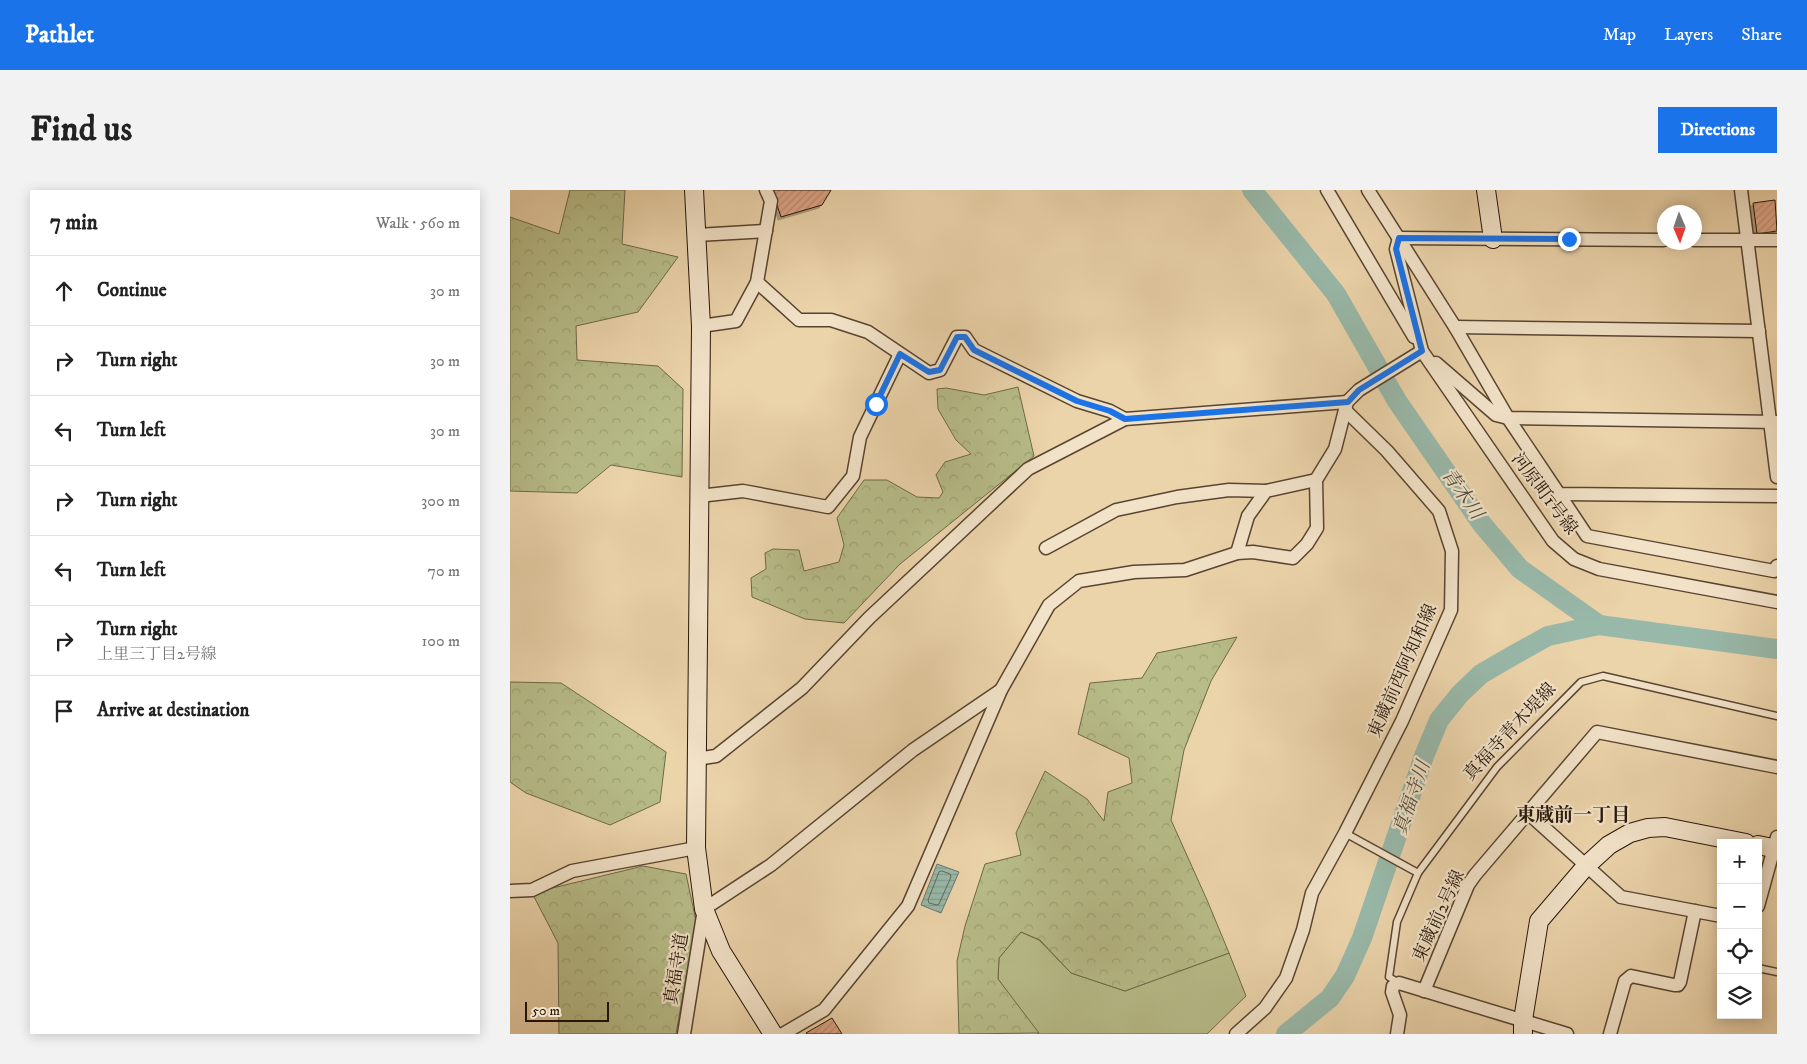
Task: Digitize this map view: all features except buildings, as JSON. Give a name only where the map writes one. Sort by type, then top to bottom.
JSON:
[{"type":"street","points":[[694,190],[700,326],[696,848],[704,909],[721,951],[773,1034]]},
{"type":"street","points":[[700,326],[736,321],[757,282],[771,201],[766,190]]},
{"type":"street","points":[[1327,190],[1422,351],[1496,415],[1508,418],[1774,422]]},
{"type":"street","points":[[1368,190],[1455,327],[1508,418],[1587,536],[1774,571],[1777,566]]},
{"type":"street","points":[[1486,190],[1493,239]]},
{"type":"street","points":[[1741,190],[1759,331],[1774,422],[1777,477]]},
{"type":"street","points":[[697,235],[766,231]]},
{"type":"street","points":[[1399,238],[1396,249],[1422,351]]},
{"type":"street","points":[[1399,238],[1657,240]]},
{"type":"street","points":[[1702,240],[1777,240]]},
{"type":"street","points":[[757,282],[799,320],[831,320],[868,332],[929,372],[940,370],[957,337],[965,337],[974,350],[1077,401],[1110,411],[1125,419]]},
{"type":"street","points":[[1455,327],[1759,331]]},
{"type":"street","points":[[783,1034],[824,1010],[908,906],[1001,690],[1049,605],[1079,581],[1134,572],[1185,570],[1237,553],[1253,552],[1293,558],[1317,528],[1316,480],[1335,449],[1346,406],[1359,390],[1422,351]]},
{"type":"street","name":"河原町1号線","points":[[1422,351],[1541,526],[1553,541],[1574,558],[1599,569],[1777,602]]},
{"type":"street","points":[[699,496],[743,491],[828,507],[853,476],[860,437],[900,354]]},
{"type":"street","points":[[696,759],[716,756],[802,688],[869,618],[1028,469],[1125,419],[1346,406]]},
{"type":"street","name":"東蔵前西阿知和線","points":[[1236,1034],[1265,1008],[1286,978],[1303,930],[1312,893],[1402,721],[1451,610],[1452,551],[1439,511],[1388,451],[1346,406]]},
{"type":"street","points":[[1046,548],[1116,510],[1178,496],[1229,490],[1266,491],[1316,480]]},
{"type":"street","points":[[1237,553],[1248,516],[1266,491]]},
{"type":"street","points":[[1559,494],[1777,496]]},
{"type":"street","points":[[704,909],[771,865],[913,750],[1001,690]]},
{"type":"street","name":"東蔵前2号線","points":[[1424,990],[1468,885],[1597,732],[1777,767]]},
{"type":"street","points":[[1528,813],[1621,896],[1717,915]]},
{"type":"street","points":[[1523,1027],[1539,921],[1586,866],[1621,837],[1648,828],[1673,828],[1727,839]]},
{"type":"street","points":[[1762,889],[1772,845]]},
{"type":"street","points":[[510,892],[532,890],[572,871],[696,848]]},
{"type":"street","name":"真福寺道","points":[[684,1034],[704,909]]},
{"type":"street","points":[[1610,1034],[1625,981],[1628,978],[1631,976],[1678,985],[1695,911]]},
{"type":"street","points":[[1397,1034],[1400,1016],[1392,992],[1393,986],[1399,983],[1424,990],[1523,1027],[1567,1034]]},
{"type":"lane","name":"真福寺青木堤線","points":[[1399,983],[1389,977],[1397,922],[1418,873],[1497,767],[1581,682],[1603,676],[1777,716]]},
{"type":"lane","points":[[1345,833],[1418,873]]},
{"type":"lane","points":[[1762,969],[1777,972]]},
{"type":"green space","points":[[570,190],[625,190],[622,244],[678,257],[638,312],[576,326],[577,360],[658,366],[683,389],[682,477],[611,465],[577,493],[510,491],[510,217],[559,234]]},
{"type":"green space","points":[[1018,387],[1034,456],[900,564],[844,623],[805,619],[752,597],[751,578],[766,569],[765,553],[773,549],[799,550],[804,571],[839,562],[844,545],[837,518],[864,480],[887,480],[917,497],[939,498],[943,492],[936,475],[945,462],[971,454],[956,440],[938,409],[937,389],[946,388],[984,395]]},
{"type":"green space","points":[[1237,637],[1211,681],[1184,750],[1171,820],[1229,953],[1125,991],[1071,973],[1040,940],[1021,932],[999,958],[998,979],[1039,1033],[959,1034],[957,961],[965,926],[985,864],[1021,855],[1016,833],[1045,771],[1087,799],[1104,821],[1108,792],[1132,783],[1129,758],[1078,734],[1090,683],[1142,678],[1157,653]]},
{"type":"green space","points":[[510,682],[561,683],[666,752],[660,802],[610,825],[526,793],[510,782]]},
{"type":"green space","points":[[643,866],[686,874],[696,921],[676,1034],[559,1034],[558,943],[532,893]]},
{"type":"green space","points":[[1021,932],[1039,940],[1071,973],[1125,991],[1229,953],[1246,996],[1207,1034],[1038,1034],[998,979],[999,958]]},
{"type":"water","points":[[937,864],[959,872],[941,913],[921,905]]},
{"type":"waterway","name":"青木川","points":[[1252,190],[1336,294],[1397,401],[1482,524],[1520,569],[1599,625],[1777,649]]},
{"type":"waterway","name":"真福寺川","points":[[1286,1034],[1330,998],[1345,976],[1362,938],[1424,756],[1439,720],[1460,694],[1481,674],[1548,636],[1599,625]]},
{"type":"district","name":"東蔵前一丁目","points":[[1573,815]]},
{"type":"route","points":[[876,404],[900,354],[929,372],[940,370],[957,337],[965,337],[974,350],[1077,401],[1110,411],[1125,419],[1348,402],[1359,390],[1422,351],[1396,249],[1399,238],[1569,239]]}]
